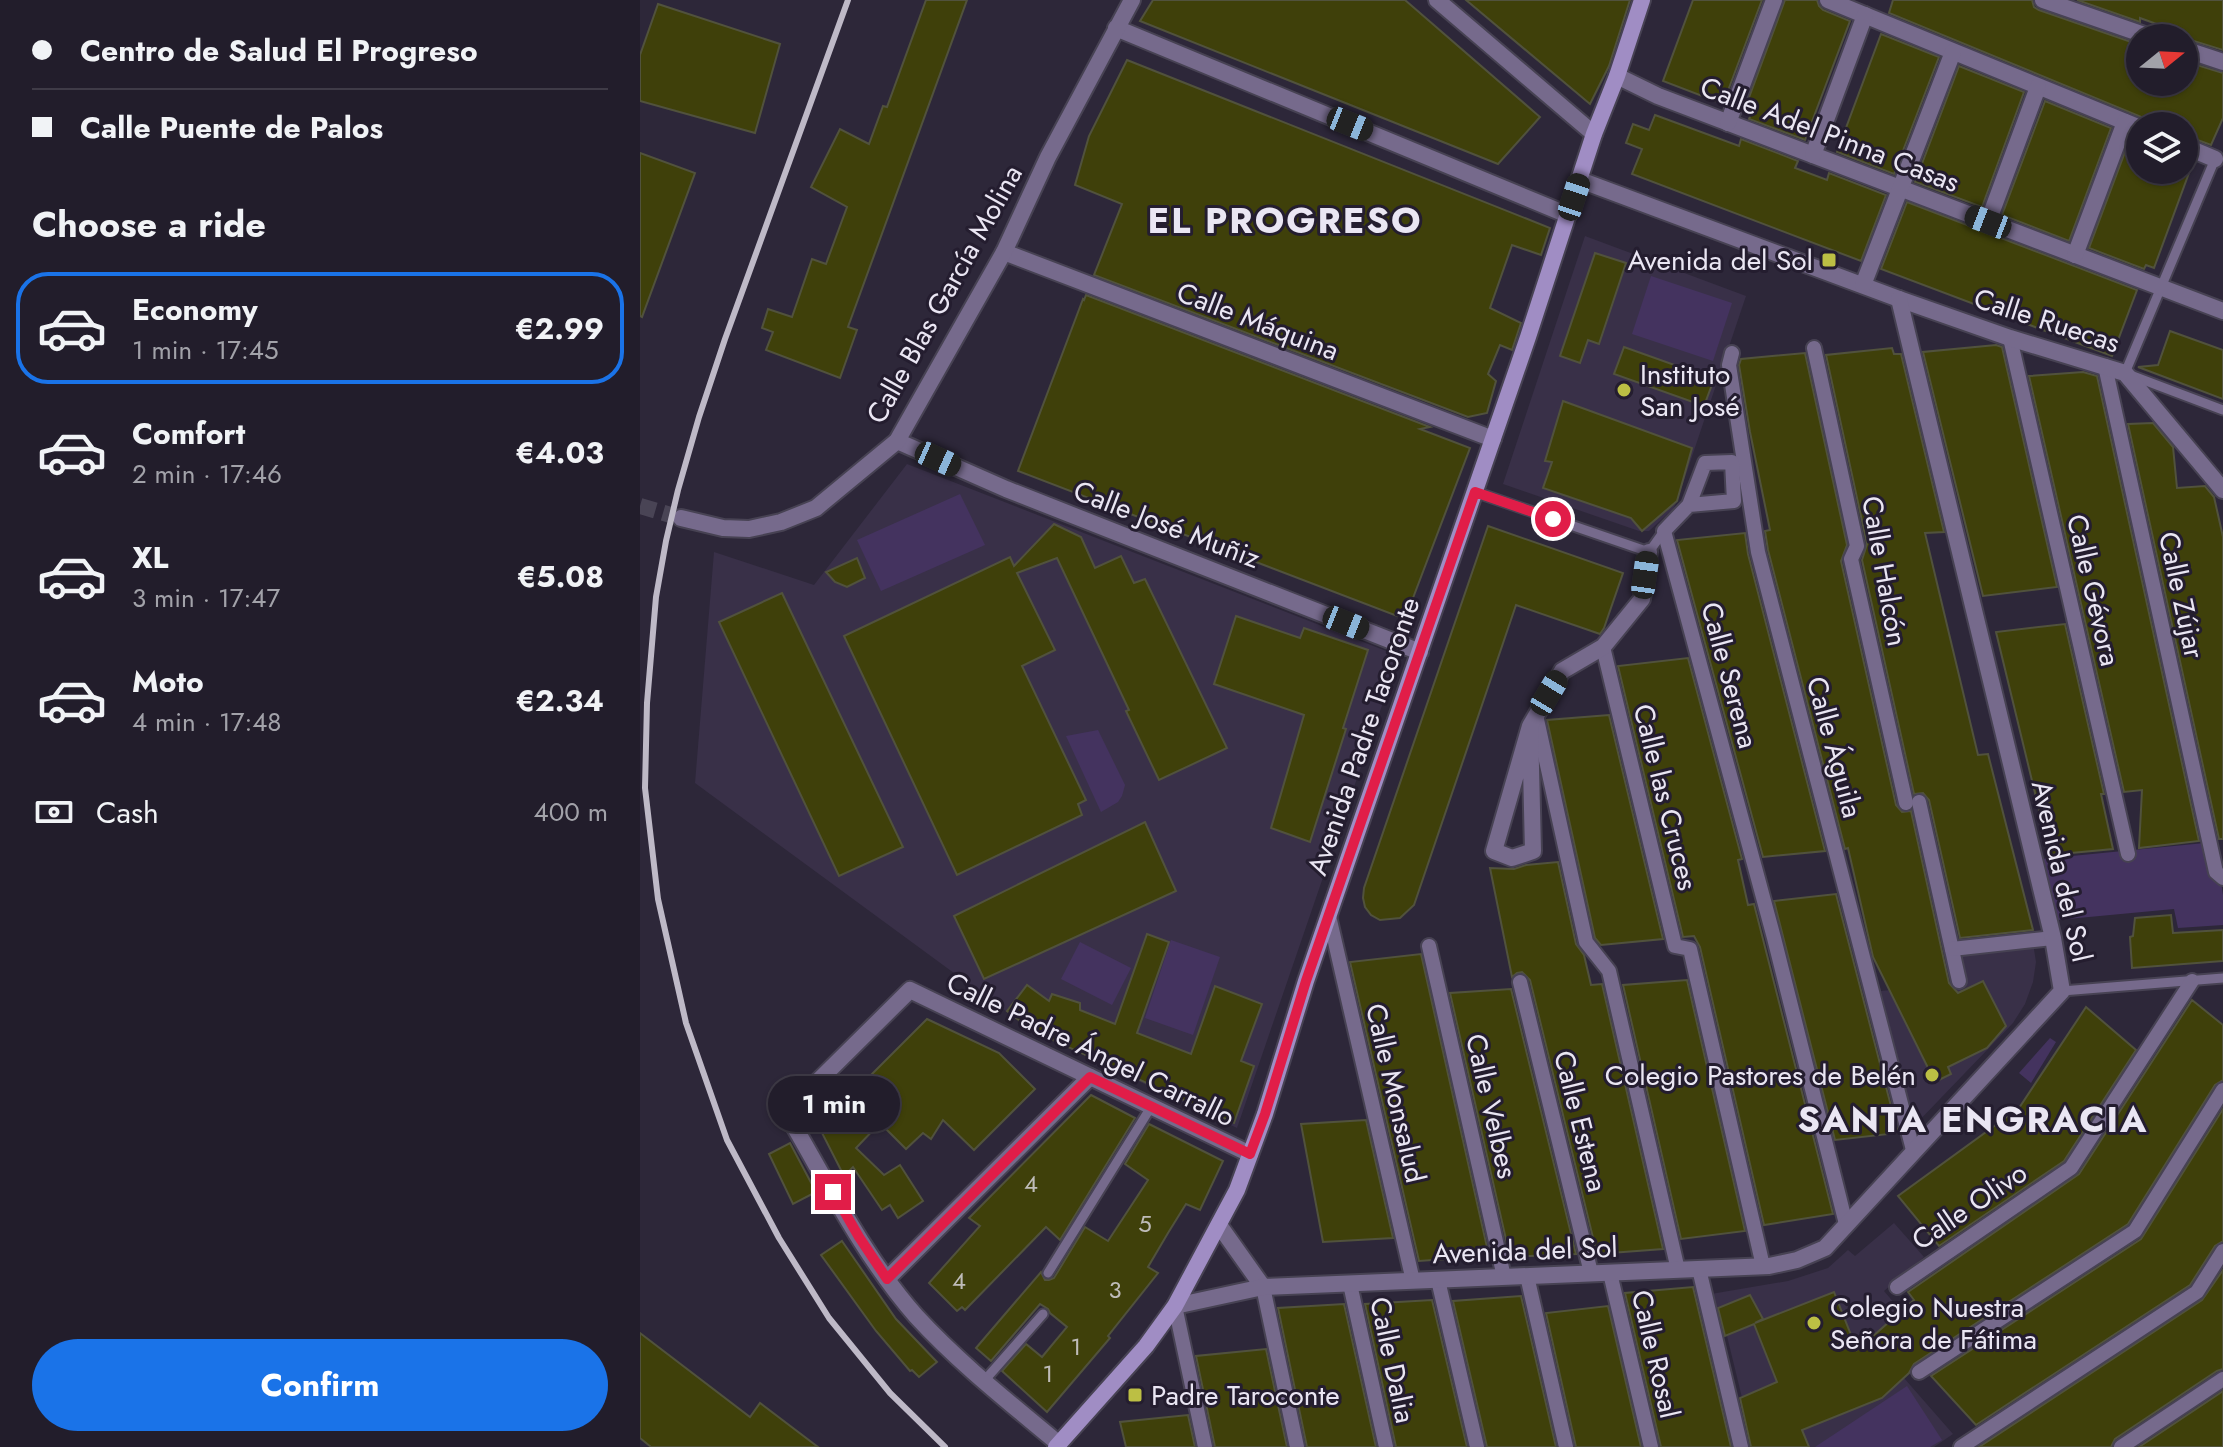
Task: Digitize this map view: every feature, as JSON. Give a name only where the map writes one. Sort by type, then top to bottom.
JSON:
[{"type":"main road","name":"Avenida Padre Tacoronte","points":[[1057,1445],[1146,1346],[1175,1306],[1237,1190],[1642,0]]},
{"type":"street","name":"Calle Blas García Molina","points":[[681,518],[723,528],[749,529],[781,522],[816,508],[897,441],[1004,252],[1048,157],[1132,0]]},
{"type":"street","points":[[1437,0],[1594,134]]},
{"type":"street","points":[[1728,123],[1774,0]]},
{"type":"street","points":[[1828,0],[2126,123]]},
{"type":"street","points":[[2048,1],[2126,28]]},
{"type":"street","points":[[1813,155],[1865,15]]},
{"type":"street","points":[[1116,28],[1568,215]]},
{"type":"street","points":[[1863,285],[1953,52]]},
{"type":"street","points":[[2198,54],[2223,62]]},
{"type":"street","name":"Calle Adel Pinna Casas","points":[[1617,76],[1658,96],[2223,311]]},
{"type":"street","points":[[1988,222],[2038,87]]},
{"type":"street","points":[[2075,255],[2126,139]]},
{"type":"street","points":[[2198,152],[2215,159]]},
{"type":"street","points":[[1580,180],[1899,299]]},
{"type":"street","name":"Calle Máquina","points":[[1004,252],[1493,439]]},
{"type":"street","name":"Calle Ruecas","points":[[1899,299],[2010,338],[2125,373],[2223,490]]},
{"type":"street","name":"Avenida del Sol","points":[[1175,1306],[1263,1287],[1763,1266],[1797,1260],[1825,1248],[2062,991],[2053,938],[1899,299]]},
{"type":"street","name":"Calle Gévora","points":[[2010,338],[2128,854]]},
{"type":"street","name":"Calle Halcón","points":[[1814,348],[1857,546],[1851,559],[1959,981]]},
{"type":"street","name":"Calle Águila","points":[[1732,353],[1729,365],[1758,552],[1913,1150]]},
{"type":"street","name":"Calle Zújar","points":[[2105,366],[2216,872],[2223,878]]},
{"type":"street","name":"Calle José Muñiz","points":[[897,441],[1006,489],[1420,652]]},
{"type":"street","points":[[1664,531],[1689,505]]},
{"type":"street","name":"Calle Serena","points":[[1664,531],[1755,868],[1846,1224]]},
{"type":"street","points":[[1533,721],[1533,851],[1512,858],[1494,851],[1533,721],[1562,671],[1603,647],[1642,599],[1649,552]]},
{"type":"street","name":"Calle las Cruces","points":[[1603,647],[1675,946],[1690,949],[1763,1266]]},
{"type":"street","points":[[1533,721],[1586,942],[1609,971],[1678,1270]]},
{"type":"street","name":"Calle Monsalud","points":[[1329,916],[1413,1281]]},
{"type":"street","points":[[1952,949],[2053,938]]},
{"type":"street","name":"Calle Velbes","points":[[1429,946],[1504,1277]]},
{"type":"street","name":"Calle Olivo","points":[[1897,1287],[2071,1168],[2192,981]]},
{"type":"street","name":"Calle Estena","points":[[1520,982],[1591,1273]]},
{"type":"street","name":"Calle Padre Ángel Carrallo","points":[[887,1279],[790,1119],[792,1107],[910,990],[1250,1154]]},
{"type":"street","points":[[1057,1445],[946,1347],[914,1314],[887,1279],[1090,1077]]},
{"type":"street","points":[[1919,1372],[2135,1231],[2223,1090]]},
{"type":"street","points":[[1219,1225],[1263,1287],[1297,1447]]},
{"type":"street","points":[[1961,1447],[2197,1292],[2223,1251]]},
{"type":"street","points":[[1699,1269],[1741,1447]]},
{"type":"street","name":"Calle Rosal","points":[[1610,1273],[1651,1447]]},
{"type":"street","points":[[1527,1276],[1566,1447]]},
{"type":"street","points":[[1438,1280],[1477,1447]]},
{"type":"street","name":"Calle Dalia","points":[[1350,1284],[1386,1447]]},
{"type":"street","points":[[1175,1306],[1205,1447]]},
{"type":"street","points":[[2121,1447],[2223,1379]]},
{"type":"lane","points":[[2215,159],[2125,373],[2223,410]]},
{"type":"lane","points":[[1475,492],[1649,552],[1664,531]]},
{"type":"lane","points":[[2062,991],[2223,978]]},
{"type":"lane","points":[[1048,1273],[1151,1107]]},
{"type":"lane","points":[[984,1381],[1043,1314]]},
{"type":"shaded area","name":"Instituto San José","points":[[1585,236],[1746,296],[1677,501],[1673,509],[1649,531],[1639,531],[1503,484]]},
{"type":"shaded area","points":[[1651,276],[1732,303],[1713,361],[1632,334]]},
{"type":"shaded area","points":[[907,464],[1399,656],[1237,1128],[1033,1031],[695,783],[714,552],[814,585]]},
{"type":"shaded area","points":[[960,494],[985,545],[881,591],[857,540]]},
{"type":"shaded area","points":[[1098,730],[1125,785],[1118,802],[1101,812],[1066,736]]},
{"type":"shaded area","points":[[2215,842],[2223,895],[2223,925],[2178,928],[2174,909],[2057,920],[2041,859]]},
{"type":"shaded area","points":[[1171,940],[1220,957],[1193,1035],[1145,1018]]},
{"type":"shaded area","points":[[1080,942],[1131,968],[1112,1005],[1061,979]]},
{"type":"shaded area","name":"Colegio Pastores de Belén","points":[[2033,943],[2036,962],[2033,982],[2025,1004],[2013,1023],[1914,1126],[1881,991],[1963,983],[1960,950]]},
{"type":"shaded area","points":[[2050,1038],[2056,1042],[2031,1083],[2019,1073]]},
{"type":"shaded area","name":"Colegio Nuestra Señora de Fátima","points":[[1894,1223],[1924,1257],[1884,1291],[1934,1350],[1904,1378],[1953,1434],[1934,1447],[1754,1447],[1727,1336],[1720,1338],[1711,1294],[1788,1281],[1828,1268],[1848,1250],[1855,1256]]},
{"type":"shaded area","points":[[1907,1386],[1942,1440],[1930,1447],[1815,1447]]},
{"type":"building","points":[[926,0],[967,0],[848,327],[857,330],[840,378],[766,350],[773,332],[762,328],[768,309],[792,317],[812,259],[826,264],[847,207],[811,187],[840,129],[869,144],[883,106],[887,107]]},
{"type":"building","points":[[1153,0],[1405,0],[1540,117],[1498,164],[1140,21]]},
{"type":"building","points":[[1466,0],[1630,0],[1609,66],[1590,104]]},
{"type":"building","points":[[1693,0],[1762,0],[1723,104],[1663,81]]},
{"type":"building","points":[[1785,0],[1817,0],[1823,10],[1850,21],[1805,140],[1749,119],[1751,114],[1744,111]]},
{"type":"building","points":[[1893,0],[2032,0],[2039,10],[2126,40],[2126,96],[2198,96],[2198,65],[2223,73],[2223,118],[2211,145],[2198,140],[2198,112],[2129,112],[1889,13]]},
{"type":"building","points":[[2077,0],[2223,0],[2223,50],[2198,42],[2198,24],[2156,24],[2140,18],[2140,22]]},
{"type":"building","points":[[658,4],[780,44],[755,133],[640,101],[640,55]]},
{"type":"building","points":[[1881,34],[1939,57],[1894,174],[1837,152]]},
{"type":"building","points":[[1127,60],[1550,228],[1541,255],[1512,245],[1490,308],[1521,323],[1512,350],[1500,345],[1488,374],[1496,381],[1487,413],[1468,417],[1094,275],[1122,204],[1075,185],[1089,136]]},
{"type":"building","points":[[1959,66],[2024,92],[1982,207],[1915,182]]},
{"type":"building","points":[[2045,101],[2111,128],[2069,241],[2002,215]]},
{"type":"building","points":[[1655,115],[1739,146],[1741,139],[1798,161],[1795,168],[1827,180],[1829,173],[1886,195],[1861,261],[1632,174],[1642,149],[1626,143],[1633,124],[1649,130]]},
{"type":"building","points":[[2126,149],[2126,184],[2185,184],[2154,268],[2146,265],[2144,269],[2089,248]]},
{"type":"building","points":[[640,153],[695,173],[642,317],[640,316]]},
{"type":"building","points":[[1907,202],[2137,290],[2112,356],[1881,269]]},
{"type":"building","points":[[1595,253],[1626,263],[1599,344],[1588,340],[1580,363],[1560,356]]},
{"type":"building","points":[[1086,295],[1430,427],[1420,429],[1470,448],[1405,619],[1018,471]]},
{"type":"building","points":[[2170,331],[2223,350],[2223,399],[2138,367],[2158,365]]},
{"type":"building","points":[[1624,347],[1714,379],[1704,406],[1614,374]]},
{"type":"building","points":[[2002,347],[2057,587],[1983,596],[1923,352]]},
{"type":"building","points":[[1892,348],[1894,354],[1901,354],[1944,532],[1925,533],[1978,755],[1988,754],[2033,930],[1960,938],[1929,800],[1923,793],[1914,794],[1862,560],[1867,544],[1826,355]]},
{"type":"building","points":[[1805,353],[1847,545],[1841,561],[1896,805],[1902,812],[1911,811],[1949,983],[1958,993],[1983,981],[2006,1026],[1987,1048],[1948,1067],[1951,1074],[1935,1082],[1873,957],[1848,848],[1845,849],[1768,550],[1765,531],[1770,530],[1739,365],[1741,359]]},
{"type":"building","points":[[2083,372],[2097,376],[2199,841],[2139,848],[2142,790],[2124,792],[2029,376]]},
{"type":"building","points":[[1563,401],[1692,448],[1677,501],[1642,531],[1631,518],[1543,488],[1552,462],[1545,461]]},
{"type":"building","points":[[2153,423],[2173,447],[2177,488],[2205,486],[2214,497],[2223,537],[2223,839],[2219,839],[2128,424]]},
{"type":"building","points":[[1054,524],[1081,537],[1095,568],[1121,556],[1134,583],[1145,579],[1227,748],[1159,780],[1057,558],[1017,573],[1055,650],[1022,666],[1086,800],[1078,804],[1082,815],[957,875],[844,636],[1010,557],[1014,566]]},
{"type":"building","points":[[1488,526],[1623,573],[1600,634],[1516,605],[1414,905],[1400,918],[1380,920],[1365,907],[1364,888]]},
{"type":"building","points":[[1745,533],[1825,851],[1763,857],[1677,540]]},
{"type":"building","points":[[857,558],[865,578],[847,587],[835,582],[826,572]]},
{"type":"building","points":[[782,593],[903,847],[839,876],[719,622]]},
{"type":"building","points":[[1236,616],[1300,638],[1304,628],[1368,650],[1310,842],[1271,828],[1304,715],[1214,684]]},
{"type":"building","points":[[2065,624],[2104,794],[2101,794],[2113,849],[2050,855],[1996,632]]},
{"type":"building","points":[[1688,658],[1742,859],[1738,860],[1748,905],[1754,904],[1833,1214],[1764,1225],[1700,947],[1694,936],[1683,937],[1618,666]]},
{"type":"building","points":[[1609,715],[1663,939],[1601,945],[1595,938],[1547,720]]},
{"type":"building","points":[[1145,822],[1176,891],[984,979],[954,916]]},
{"type":"building","points":[[1558,862],[1576,944],[1584,955],[1591,985],[1602,984],[1663,1249],[1597,1254],[1530,980],[1522,972],[1512,977],[1490,868],[1514,869]]},
{"type":"building","points":[[1836,894],[1898,1133],[1835,1140],[1774,901]]},
{"type":"building","points":[[2171,915],[2173,933],[2223,930],[2223,961],[2132,968],[2130,937],[2133,936],[2135,918]]},
{"type":"building","points":[[1147,934],[1169,942],[1137,1033],[1191,1054],[1215,986],[1262,1004],[1241,1061],[1254,1066],[1234,1123],[1033,1031],[1007,1011],[1027,985],[1049,1001],[1052,994],[1080,1003],[1080,1010],[1115,1024]]},
{"type":"building","points":[[1421,954],[1489,1256],[1419,1261],[1350,962]]},
{"type":"building","points":[[1687,980],[1745,1231],[1681,1239],[1623,985]]},
{"type":"building","points":[[1511,989],[1576,1254],[1510,1257],[1450,993]]},
{"type":"building","points":[[2192,1000],[2223,1025],[2223,1080],[2215,1085],[2128,1224],[1914,1364],[1909,1373],[1882,1398],[1802,1430],[1809,1447],[1751,1447],[1740,1398],[1777,1382],[1754,1324],[1725,1336],[1718,1308],[1750,1295],[1763,1319],[1755,1323],[1834,1292],[1857,1350],[1914,1300],[1908,1292],[2079,1174]]},
{"type":"building","points":[[2086,1007],[2136,1050],[2064,1161],[1939,1246],[1898,1196],[2019,1108]]},
{"type":"building","points":[[927,1019],[999,1053],[1035,1089],[974,1150],[943,1120],[931,1139],[923,1133],[906,1149],[880,1123],[856,1148],[884,1175],[900,1165],[923,1201],[898,1218],[890,1205],[882,1210],[853,1167],[844,1176],[819,1127]]},
{"type":"building","points":[[1091,1095],[1135,1118],[1060,1240],[1046,1227],[965,1310],[962,1307],[957,1311],[929,1283],[980,1226],[969,1218]]},
{"type":"building","points":[[2223,1109],[2223,1241],[2215,1246],[2190,1285],[1976,1425],[1931,1376],[2141,1239]]},
{"type":"building","points":[[1366,1120],[1393,1238],[1323,1242],[1301,1124]]},
{"type":"building","points":[[1149,1124],[1223,1161],[1200,1210],[1186,1204],[1148,1267],[1158,1273],[1108,1336],[1110,1338],[1047,1412],[1002,1371],[1026,1344],[1042,1357],[1067,1327],[1048,1309],[1040,1304],[991,1361],[976,1348],[1041,1272],[1045,1280],[1054,1278],[1085,1227],[1108,1241],[1148,1180],[1125,1164]]},
{"type":"building","points":[[790,1143],[816,1192],[793,1204],[769,1154]]},
{"type":"building","points":[[842,1241],[896,1319],[937,1362],[919,1377],[910,1371],[876,1331],[821,1255]]},
{"type":"building","points":[[2223,1270],[2223,1369],[2115,1439],[2111,1447],[1979,1447],[2202,1300]]},
{"type":"building","points":[[1693,1287],[1731,1447],[1661,1447],[1625,1293]]},
{"type":"building","points":[[1521,1296],[1556,1447],[1487,1447],[1453,1301]]},
{"type":"building","points":[[1432,1300],[1467,1447],[1396,1447],[1365,1304]]},
{"type":"building","points":[[1344,1304],[1376,1447],[1307,1447],[1278,1308]]},
{"type":"building","points":[[1608,1306],[1641,1447],[1576,1447],[1546,1313]]},
{"type":"building","points":[[640,1333],[750,1417],[760,1403],[818,1447],[651,1447],[640,1438]]},
{"type":"building","points":[[1266,1349],[1287,1447],[1215,1447],[1196,1356]]},
{"type":"building","points":[[2223,1391],[2223,1447],[2139,1447]]},
{"type":"building","points":[[1188,1415],[1195,1447],[1126,1447],[1120,1422]]},
{"type":"tunnel","points":[[640,506],[681,518]]},
{"type":"railway","points":[[848,0],[725,339],[678,490],[656,597],[647,703],[645,788],[658,899],[686,1023],[727,1140],[779,1238],[829,1318],[890,1393],[945,1447]]},
{"type":"place","name":"Avenida del Sol","points":[[1829,260]]},
{"type":"place","name":"Instituto San José","points":[[1624,390]]},
{"type":"place","name":"Colegio Pastores de Belén","points":[[1932,1075]]},
{"type":"place","name":"Colegio Nuestra Señora de Fátima","points":[[1814,1323]]},
{"type":"place","name":"Padre Taroconte","points":[[1135,1395]]},
{"type":"district","name":"EL PROGRESO","points":[[1285,220]]},
{"type":"district","name":"SANTA ENGRACIA","points":[[1973,1119]]},
{"type":"route","points":[[833,1192],[887,1279],[1090,1077],[1250,1154],[1306,981],[1475,492],[1553,519]]}]
